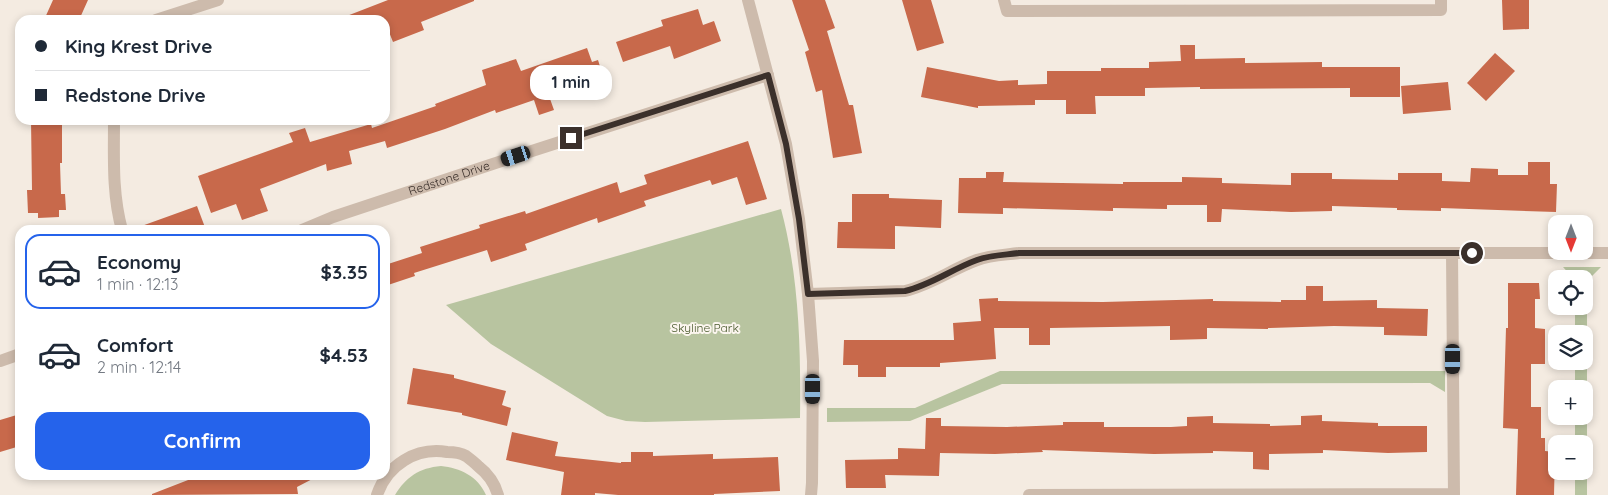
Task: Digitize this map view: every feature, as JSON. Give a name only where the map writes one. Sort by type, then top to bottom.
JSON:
[{"type":"street","points":[[172,15],[218,0]]},
{"type":"street","points":[[748,0],[786,144],[799,219],[808,294],[813,361],[811,495]]},
{"type":"street","points":[[1005,5],[1441,5]]},
{"type":"street","name":"Redstone Drive","points":[[314,225],[397,195],[768,75]]},
{"type":"street","points":[[114,125],[116,202],[121,225]]},
{"type":"street","points":[[808,294],[905,291],[919,288],[976,260],[1019,253],[1608,253]]},
{"type":"street","points":[[1029,495],[1454,494],[1452,253]]},
{"type":"street","points":[[0,361],[15,356]]},
{"type":"street","points":[[390,472],[404,459],[417,454],[439,450],[454,452],[466,456],[484,470],[498,495]]},
{"type":"street","points":[[377,495],[384,480]]},
{"type":"green space","name":"Skyline Park","points":[[781,209],[792,260],[798,312],[800,418],[645,422],[626,421],[607,416],[491,344],[446,305]]},
{"type":"green space","points":[[1563,267],[1601,267],[1593,275],[1593,270],[1566,270]]},
{"type":"green space","points":[[1575,315],[1587,315],[1587,325],[1575,325]]},
{"type":"green space","points":[[1575,370],[1587,370],[1587,380],[1575,380]]},
{"type":"green space","points":[[1000,371],[1445,371],[1445,392],[1430,383],[1002,384],[910,421],[827,422],[827,408],[915,408]]},
{"type":"green space","points":[[1575,425],[1587,425],[1587,435],[1575,435]]},
{"type":"green space","points":[[441,466],[468,474],[483,488],[486,495],[395,495],[414,474]]},
{"type":"green space","points":[[1575,480],[1587,480],[1587,495],[1575,495]]},
{"type":"building","points":[[53,0],[88,0],[81,15],[46,15]]},
{"type":"building","points":[[388,0],[474,0],[421,22],[424,30],[393,42],[390,34],[390,15],[349,15]]},
{"type":"building","points":[[792,0],[825,0],[835,28],[827,31],[849,105],[853,105],[862,153],[833,158],[822,90],[816,92],[805,52],[809,50]]},
{"type":"building","points":[[902,0],[931,0],[944,43],[917,51]]},
{"type":"building","points":[[1502,0],[1529,0],[1529,29],[1503,30]]},
{"type":"building","points":[[698,9],[703,25],[714,21],[721,41],[674,59],[670,46],[623,62],[616,42],[663,26],[661,20]]},
{"type":"building","points":[[1180,45],[1195,45],[1195,59],[1245,58],[1245,63],[1322,62],[1322,67],[1400,67],[1400,97],[1350,97],[1350,88],[1145,88],[1145,96],[1095,96],[1096,114],[1066,114],[1066,100],[1035,100],[1035,105],[978,106],[978,108],[921,97],[927,67],[999,81],[1018,80],[1018,85],[1047,84],[1047,71],[1101,71],[1101,68],[1149,68],[1149,62],[1181,61]]},
{"type":"building","points":[[587,48],[592,62],[598,60],[604,79],[549,96],[554,110],[539,115],[534,100],[496,113],[495,110],[387,148],[385,141],[349,151],[352,164],[327,171],[326,164],[260,189],[268,211],[242,220],[236,204],[211,213],[198,176],[293,142],[289,133],[305,128],[310,142],[368,125],[371,125],[372,128],[381,125],[390,125],[390,122],[436,106],[435,104],[486,85],[482,70],[516,59],[521,71]]},
{"type":"building","points":[[1495,53],[1515,71],[1486,101],[1467,83]]},
{"type":"building","points":[[1448,82],[1451,110],[1403,114],[1401,86]]},
{"type":"building","points":[[31,125],[62,125],[61,194],[65,194],[66,210],[59,210],[59,217],[38,218],[38,213],[28,213],[27,190],[32,190]]},
{"type":"building","points":[[748,141],[767,199],[746,205],[737,177],[712,185],[710,180],[644,201],[646,206],[598,223],[597,218],[525,244],[527,250],[491,262],[487,250],[414,273],[415,276],[390,284],[390,263],[422,253],[420,247],[480,228],[479,225],[525,211],[526,214],[617,182],[620,193],[647,184],[644,175]]},
{"type":"building","points":[[1528,162],[1550,162],[1550,184],[1557,184],[1556,212],[1441,208],[1441,211],[1397,210],[1397,208],[1332,206],[1332,211],[1291,212],[1222,209],[1221,222],[1207,222],[1207,205],[1167,205],[1167,209],[1113,208],[1113,211],[1003,208],[1003,214],[958,213],[959,178],[986,178],[986,172],[1004,172],[1003,182],[1123,184],[1123,182],[1182,182],[1182,177],[1222,178],[1222,183],[1291,185],[1291,173],[1332,173],[1332,179],[1398,180],[1398,173],[1442,173],[1442,181],[1470,182],[1471,168],[1498,169],[1498,175],[1528,175]]},
{"type":"building","points":[[852,194],[889,194],[889,198],[942,200],[941,228],[895,226],[895,249],[837,248],[838,222],[852,222]]},
{"type":"building","points":[[197,206],[204,225],[144,225]]},
{"type":"building","points":[[1508,283],[1539,283],[1540,299],[1535,299],[1535,328],[1545,329],[1545,364],[1531,364],[1531,407],[1541,407],[1541,438],[1545,438],[1545,451],[1548,451],[1548,480],[1554,480],[1554,495],[1516,495],[1518,429],[1503,428],[1506,328],[1508,328]]},
{"type":"building","points":[[1306,286],[1323,286],[1323,301],[1377,300],[1377,308],[1428,309],[1427,336],[1384,335],[1384,327],[1334,326],[1268,329],[1207,328],[1207,339],[1170,340],[1170,326],[1050,328],[1050,345],[1029,345],[1029,328],[994,328],[996,359],[940,363],[940,367],[886,367],[886,377],[858,377],[858,365],[843,365],[844,340],[954,340],[953,323],[981,321],[979,299],[998,298],[998,301],[1103,302],[1213,299],[1213,301],[1281,302],[1281,300],[1306,300]]},
{"type":"building","points":[[413,368],[454,375],[454,378],[506,391],[502,405],[511,408],[507,426],[462,415],[462,413],[407,404]]},
{"type":"building","points":[[1322,415],[1322,421],[1378,423],[1378,426],[1427,426],[1427,452],[1388,453],[1323,450],[1323,453],[1269,454],[1269,470],[1253,469],[1253,452],[1213,451],[1213,453],[1154,454],[1042,450],[1043,452],[995,454],[940,453],[939,476],[885,475],[886,488],[846,488],[845,460],[898,459],[898,448],[925,449],[926,418],[941,418],[941,426],[1007,427],[1063,425],[1063,422],[1104,422],[1104,427],[1171,427],[1187,426],[1187,417],[1213,416],[1213,423],[1270,424],[1270,426],[1301,425],[1301,416]]},
{"type":"building","points":[[15,416],[15,448],[0,452],[0,420]]},
{"type":"building","points":[[512,432],[558,442],[555,456],[621,463],[631,462],[631,452],[653,452],[653,456],[713,454],[713,459],[778,457],[780,491],[714,495],[618,495],[595,493],[595,495],[561,495],[564,472],[506,460]]},
{"type":"building","points":[[188,480],[310,480],[297,487],[298,494],[152,494]]},
{"type":"route","points":[[571,138],[768,75],[786,144],[799,219],[808,294],[905,291],[919,288],[976,260],[1019,253],[1472,253]]}]
